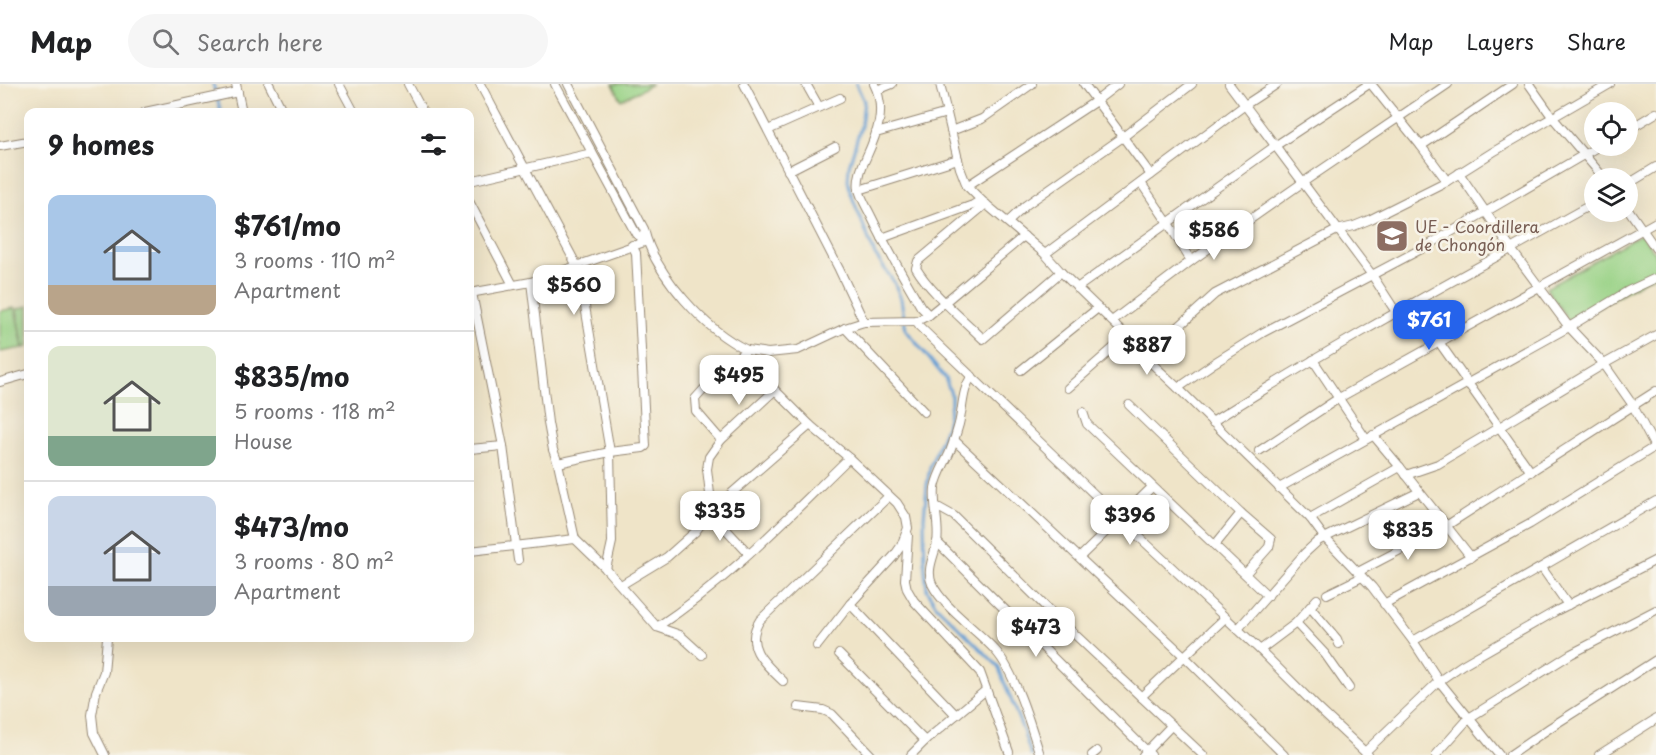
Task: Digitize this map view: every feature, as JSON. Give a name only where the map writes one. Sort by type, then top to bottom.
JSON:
[{"type":"street","points":[[269,84],[281,108]]},
{"type":"street","points":[[339,84],[352,108]]},
{"type":"street","points":[[408,84],[421,108]]},
{"type":"street","points":[[480,84],[577,266],[580,277],[610,452],[612,542],[606,568]]},
{"type":"street","points":[[555,84],[636,234],[647,240]]},
{"type":"street","points":[[568,84],[644,229],[661,267],[680,294],[714,328],[733,344],[747,350],[768,353],[798,350],[845,328],[864,322],[917,321],[945,303],[1024,236]]},
{"type":"street","points":[[744,84],[864,322]]},
{"type":"street","points":[[806,84],[819,107]]},
{"type":"street","points":[[892,84],[875,87],[881,102],[881,113],[876,133],[861,168],[859,190],[882,238],[921,307],[929,315]]},
{"type":"street","points":[[940,84],[967,186],[1045,254],[1145,357],[1310,518],[1324,537],[1372,587],[1413,641],[1439,681],[1498,755]]},
{"type":"street","points":[[951,131],[982,119],[1032,84]]},
{"type":"street","points":[[1084,84],[1151,175]]},
{"type":"street","points":[[967,186],[1118,84]]},
{"type":"street","points":[[1008,222],[1026,205],[1123,137],[1192,84]]},
{"type":"street","points":[[1229,84],[1372,275],[1396,312]]},
{"type":"street","points":[[1045,254],[1245,105],[1277,84]]},
{"type":"street","points":[[1077,288],[1275,146],[1370,84],[1447,181]]},
{"type":"street","points":[[1112,321],[1191,261],[1448,84]]},
{"type":"street","points":[[1421,146],[1513,84]]},
{"type":"street","points":[[1529,84],[1553,118],[1595,168]]},
{"type":"street","points":[[1145,357],[1215,294],[1337,230],[1371,219],[1447,181],[1553,118],[1597,87],[1610,84]]},
{"type":"street","points":[[167,108],[237,88],[241,108]]},
{"type":"street","points":[[768,130],[840,98]]},
{"type":"street","points":[[876,133],[947,113]]},
{"type":"street","points":[[1638,124],[1656,114]]},
{"type":"street","points":[[0,146],[24,142]]},
{"type":"street","points":[[788,171],[835,147]]},
{"type":"street","points":[[474,180],[592,153]]},
{"type":"street","points":[[1178,388],[1262,333],[1425,247],[1583,154]]},
{"type":"street","points":[[859,190],[958,159]]},
{"type":"street","points":[[1638,178],[1656,167]]},
{"type":"street","points":[[1384,604],[1530,524],[1656,447],[1632,404],[1604,364],[1569,327],[1511,249],[1459,173]]},
{"type":"street","points":[[1141,183],[1191,261]]},
{"type":"street","points":[[882,238],[983,202]]},
{"type":"street","points":[[983,202],[918,261],[916,268],[945,303],[984,339],[1061,272]]},
{"type":"street","points":[[1212,422],[1396,312],[1584,209]]},
{"type":"street","points":[[474,210],[513,285]]},
{"type":"street","points":[[1637,222],[1656,249]]},
{"type":"street","points":[[1259,451],[1339,398],[1656,222]]},
{"type":"street","points":[[474,292],[531,282],[647,240]]},
{"type":"street","points":[[558,463],[643,448],[646,442],[636,253],[632,245]]},
{"type":"street","points":[[1279,488],[1656,278]]},
{"type":"street","points":[[531,282],[548,423],[575,539],[606,568],[657,627],[680,635],[702,655]]},
{"type":"street","points":[[1412,304],[1531,472]]},
{"type":"street","points":[[474,307],[503,446],[518,560]]},
{"type":"street","points":[[1021,370],[1098,308]]},
{"type":"street","points":[[917,321],[919,326],[1367,754],[1439,681],[1462,665],[1568,605],[1656,560]]},
{"type":"street","points":[[845,328],[924,412]]},
{"type":"street","points":[[1406,475],[1438,464],[1656,334]]},
{"type":"street","points":[[1068,388],[1127,336]]},
{"type":"street","points":[[721,440],[696,411],[695,399],[721,370],[747,350]]},
{"type":"street","points":[[1313,360],[1370,437],[1400,467],[1471,557]]},
{"type":"street","points":[[0,382],[24,375]]},
{"type":"street","points":[[972,376],[965,390],[954,440],[935,487],[937,542],[930,573],[931,581],[948,604],[1002,658],[1021,699],[1040,755]]},
{"type":"street","points":[[749,554],[710,512],[706,468],[709,457],[721,440],[775,390],[902,509],[908,528],[905,580],[907,590],[925,614],[976,667],[983,679],[1010,752]]},
{"type":"street","points":[[1327,594],[1446,526],[1632,404],[1656,391]]},
{"type":"street","points":[[1129,405],[1271,541],[1269,547],[1246,573]]},
{"type":"street","points":[[1083,412],[1087,424],[1269,596]]},
{"type":"street","points":[[621,585],[667,557],[695,532],[710,512],[810,425]]},
{"type":"street","points":[[954,440],[1184,656],[1284,755]]},
{"type":"street","points":[[474,449],[503,446]]},
{"type":"street","points":[[657,627],[683,610],[749,554],[849,458]]},
{"type":"street","points":[[1310,518],[1400,467]]},
{"type":"street","points":[[1080,557],[1152,487]]},
{"type":"street","points":[[1238,629],[1305,553],[1324,537],[1419,492]]},
{"type":"street","points":[[783,681],[758,654],[754,644],[755,628],[760,620],[889,496]]},
{"type":"street","points":[[1413,641],[1656,501]]},
{"type":"street","points":[[936,506],[954,516],[1051,612],[1203,755]]},
{"type":"street","points":[[1215,545],[1241,513]]},
{"type":"street","points":[[818,645],[850,604],[894,556],[908,528]]},
{"type":"street","points":[[474,551],[575,539]]},
{"type":"street","points":[[937,542],[1147,754],[1172,725]]},
{"type":"street","points":[[1542,568],[1568,605]]},
{"type":"street","points":[[1260,650],[1296,623],[1317,599]]},
{"type":"street","points":[[850,604],[957,715]]},
{"type":"street","points":[[1310,607],[1340,644]]},
{"type":"street","points":[[1436,755],[1469,718],[1571,654],[1656,610]]},
{"type":"street","points":[[1030,634],[1051,612]]},
{"type":"street","points":[[1141,697],[1225,618]]},
{"type":"street","points":[[1296,623],[1329,659],[1349,688]]},
{"type":"street","points":[[105,755],[94,733],[92,715],[96,692],[104,672],[107,642]]},
{"type":"street","points":[[839,654],[925,741]]},
{"type":"street","points":[[1510,755],[1656,660]]},
{"type":"street","points":[[911,755],[986,690]]},
{"type":"street","points":[[798,707],[823,710],[831,714],[871,755]]},
{"type":"street","points":[[1599,755],[1656,719]]},
{"type":"green space","points":[[613,84],[652,84],[621,100]]},
{"type":"green space","points":[[1641,234],[1656,254],[1656,274],[1570,323],[1546,288]]},
{"type":"green space","points":[[24,307],[24,348],[17,309]]},
{"type":"green space","points":[[15,308],[23,348],[0,352],[0,311]]},
{"type":"waterway","points":[[213,84],[220,108]]},
{"type":"waterway","points":[[856,84],[864,101],[861,126],[849,166],[848,181],[851,194],[875,255],[894,282],[901,299],[906,330],[945,378],[951,394],[946,427],[930,467],[927,485],[924,518],[927,590],[936,605],[998,666],[1031,755]]},
{"type":"place","name":"UE - Coordillera de Chongón","points":[[1392,236]]}]
